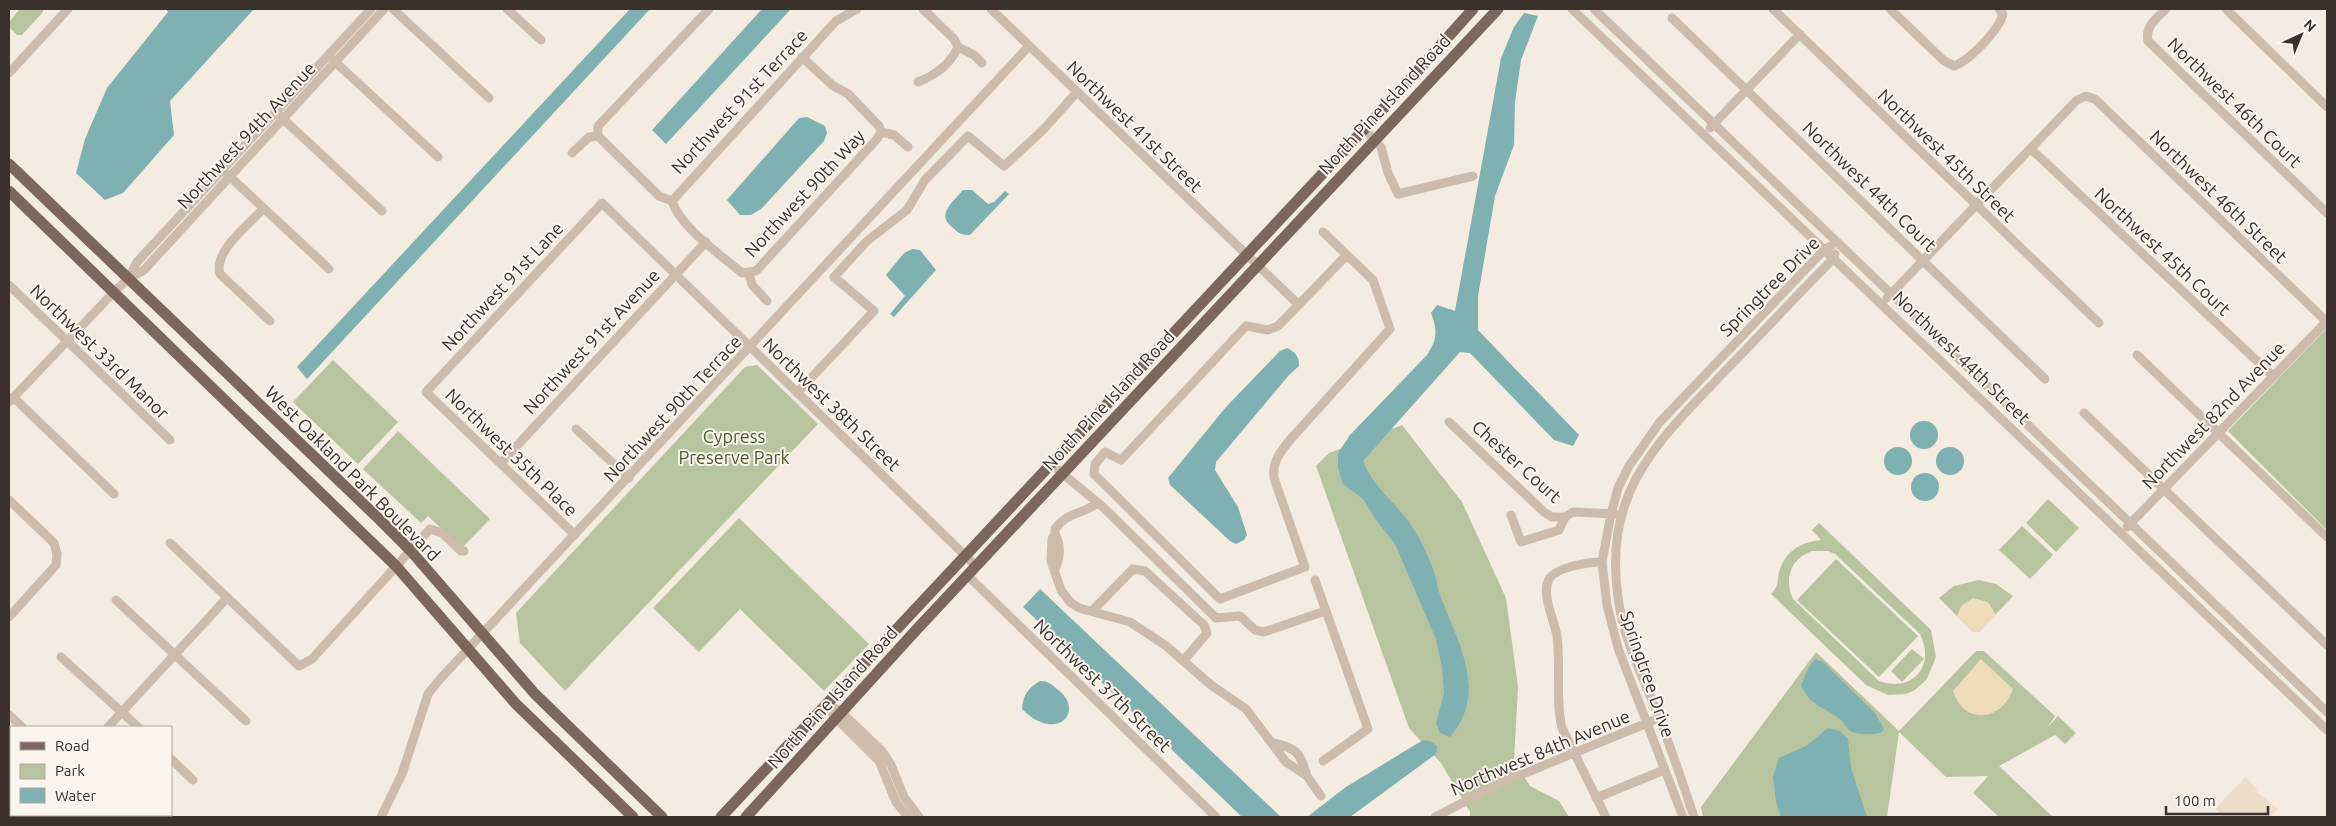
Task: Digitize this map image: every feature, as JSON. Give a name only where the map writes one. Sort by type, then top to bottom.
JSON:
[{"type":"main road","name":"North Pine Island Road","points":[[721,817],[1364,129],[1473,9]]},
{"type":"main road","name":"North Pine Island Road","points":[[746,817],[976,566],[1374,139],[1498,9]]},
{"type":"main road","name":"West Oakland Park Boulevard","points":[[9,164],[410,550],[538,698],[662,817]]},
{"type":"main road","name":"West Oakland Park Boulevard","points":[[9,191],[396,566],[523,711],[633,817]]},
{"type":"street","points":[[9,73],[68,9]]},
{"type":"street","name":"Northwest 94th Avenue","points":[[11,399],[114,292],[128,279],[144,270],[230,177],[283,119],[371,9]]},
{"type":"street","name":"Northwest 94th Avenue","points":[[128,279],[137,262],[276,111],[384,9]]},
{"type":"street","points":[[393,9],[489,98]]},
{"type":"street","points":[[508,9],[541,40]]},
{"type":"street","points":[[709,9],[598,126],[598,136],[659,196],[672,201],[676,213],[706,242],[742,273],[749,273],[752,285],[767,301]]},
{"type":"street","name":"Northwest 91st Terrace","points":[[672,201],[836,21],[857,9]]},
{"type":"street","points":[[923,9],[954,39],[958,47],[974,55],[982,63]]},
{"type":"street","name":"Northwest 41st Street","points":[[991,9],[1298,304]]},
{"type":"street","name":"Northwest 44th Street","points":[[1572,9],[2327,730]]},
{"type":"street","name":"Northwest 44th Street","points":[[1594,9],[2327,712]]},
{"type":"street","name":"Northwest 45th Street","points":[[1773,9],[2099,323]]},
{"type":"street","points":[[1890,9],[1943,60],[1954,66],[1963,63],[2001,24],[2001,12]]},
{"type":"street","name":"Northwest 46th Court","points":[[2166,9],[2150,26],[2146,34],[2148,41],[2327,213]]},
{"type":"street","points":[[2226,9],[2327,107]]},
{"type":"street","name":"Northwest 44th Court","points":[[1672,18],[2045,379]]},
{"type":"street","points":[[1705,134],[1800,34]]},
{"type":"street","name":"Northwest 90th Terrace","points":[[381,817],[402,774],[428,694],[1029,46]]},
{"type":"street","points":[[918,82],[934,76],[942,69],[958,47]]},
{"type":"street","points":[[802,57],[832,84],[848,94],[879,126],[881,132],[894,135],[908,147]]},
{"type":"street","points":[[332,59],[438,157]]},
{"type":"street","points":[[797,393],[874,311],[834,277],[867,241],[907,210],[925,180],[968,136],[1004,166],[1043,130],[1077,92]]},
{"type":"street","name":"Northwest 46th Street","points":[[2031,149],[2077,100],[2086,96],[2095,100],[2327,322]]},
{"type":"street","points":[[276,111],[382,211]]},
{"type":"street","points":[[1364,129],[1381,147],[1388,173],[1398,194],[1473,176]]},
{"type":"street","name":"Northwest 90th Way","points":[[749,273],[756,271],[877,140],[881,132]]},
{"type":"street","points":[[572,153],[589,137],[598,136]]},
{"type":"street","points":[[1882,303],[2031,149]]},
{"type":"street","name":"Northwest 45th Court","points":[[2031,149],[2273,376]]},
{"type":"street","points":[[222,170],[329,269]]},
{"type":"street","name":"Northwest 38th Street","points":[[602,203],[976,566]]},
{"type":"street","name":"Northwest 91st Lane","points":[[426,392],[602,203]]},
{"type":"street","points":[[263,209],[221,253],[217,265],[220,274],[270,322]]},
{"type":"street","points":[[1323,232],[1349,257]]},
{"type":"street","name":"Northwest 91st Avenue","points":[[501,463],[674,274],[706,242]]},
{"type":"street","name":"Springtree Drive","points":[[1683,817],[1618,648],[1604,589],[1602,562],[1618,488],[1629,466],[1659,422],[1825,249],[1838,243]]},
{"type":"street","name":"Springtree Drive","points":[[1694,817],[1659,718],[1628,642],[1619,604],[1616,560],[1617,536],[1622,515],[1641,466],[1668,431],[1834,258],[1838,243]]},
{"type":"street","name":"North Pine Island Road","points":[[1349,257],[1373,280],[1390,329],[1289,441],[1276,458],[1272,468],[1305,567],[1220,599],[1094,474],[1095,464],[1105,452],[1121,460],[1246,326],[1268,330],[1278,326],[1298,304],[1343,259],[1349,257]]},
{"type":"street","name":"Northwest 33rd Manor","points":[[9,285],[170,440]]},
{"type":"street","name":"Northwest 82nd Avenue","points":[[2122,533],[2163,488],[2327,322]]},
{"type":"street","points":[[2137,355],[2327,536]]},
{"type":"street","points":[[1953,371],[1962,362]]},
{"type":"street","name":"Northwest 35th Place","points":[[426,392],[575,535]]},
{"type":"street","points":[[11,399],[114,494]]},
{"type":"street","points":[[2084,412],[2327,645]]},
{"type":"street","name":"Chester Court","points":[[1449,422],[1544,512],[1552,517],[1565,517]]},
{"type":"street","points":[[576,429],[629,478]]},
{"type":"street","points":[[1051,464],[1096,504],[1104,508],[1216,618],[1240,616],[1255,630],[1264,632],[1325,611]]},
{"type":"street","points":[[9,500],[54,542],[57,554],[56,565],[11,611]]},
{"type":"street","points":[[1096,504],[1086,511],[1075,512],[1064,518],[1055,529],[1055,534],[1059,541],[1058,561],[1055,569],[1061,590],[1070,602],[1079,608],[1093,610],[1130,622],[1184,660],[1210,686],[1246,709],[1286,762],[1307,776]]},
{"type":"street","points":[[1511,515],[1521,542],[1559,530],[1565,517],[1573,512],[1622,515]]},
{"type":"street","points":[[170,543],[299,666],[312,659],[430,529],[435,529],[464,551]]},
{"type":"street","points":[[1602,562],[1584,562],[1552,575],[1548,582],[1547,593],[1556,635],[1559,664],[1559,716],[1562,728],[1606,817]]},
{"type":"street","points":[[1093,610],[1133,569],[1145,571],[1204,625],[1207,633],[1205,638],[1184,660]]},
{"type":"street","name":"Northwest 37th Street","points":[[967,576],[1216,817]]},
{"type":"street","points":[[1315,580],[1368,729],[1323,761]]},
{"type":"street","points":[[109,726],[227,598]]},
{"type":"street","points":[[116,600],[246,721]]},
{"type":"street","points":[[61,657],[137,726]]},
{"type":"street","points":[[827,704],[880,761],[896,802],[908,817]]},
{"type":"street","points":[[9,715],[21,726]]},
{"type":"street","points":[[838,716],[887,758],[904,797],[919,817]]},
{"type":"street","name":"Northwest 84th Avenue","points":[[1435,817],[1502,783],[1574,755],[1659,718]]},
{"type":"street","points":[[1271,742],[1295,750],[1300,755],[1307,776],[1321,796]]},
{"type":"street","points":[[172,760],[193,780]]},
{"type":"street","points":[[1596,798],[1664,770]]},
{"type":"green space","points":[[20,9],[43,9],[43,12],[22,35],[17,35],[9,27],[9,22]]},
{"type":"green space","points":[[2327,328],[2327,530],[2228,431]]},
{"type":"green space","points":[[333,360],[398,422],[358,464],[293,402]]},
{"type":"green space","name":"Cypress Preserve Park","points":[[757,365],[818,424],[565,691],[520,643],[516,613],[745,367]]},
{"type":"green space","points":[[1402,425],[1462,502],[1506,598],[1518,687],[1514,761],[1530,786],[1559,801],[1569,817],[1470,817],[1470,812],[1441,763],[1409,728],[1316,466],[1329,453]]},
{"type":"green space","points":[[398,431],[490,519],[462,548],[428,516],[421,523],[363,469]]},
{"type":"green space","points":[[2048,499],[2079,528],[2056,552],[2026,523]]},
{"type":"green space","points":[[739,518],[869,644],[824,691],[740,609],[699,652],[653,608]]},
{"type":"green space","points":[[1819,523],[1931,630],[1936,657],[1927,679],[1915,690],[1906,694],[1888,695],[1866,685],[1771,594],[1777,586],[1779,572],[1785,558],[1801,545],[1821,540],[1812,530]],"holes":[[[1812,551],[1828,551],[1835,554],[1920,634],[1925,657],[1923,666],[1911,680],[1891,684],[1879,681],[1793,599],[1790,592],[1789,577],[1794,564],[1798,559]]]},
{"type":"green space","points":[[2022,526],[2053,555],[2030,579],[1999,550]]},
{"type":"green space","points":[[1836,559],[1918,636],[1879,677],[1797,600]]},
{"type":"green space","points":[[1979,580],[1996,584],[2013,596],[1979,632],[1973,632],[1939,598],[1954,586]]},
{"type":"green space","points":[[1912,649],[1924,659],[1902,682],[1891,671]]},
{"type":"green space","points":[[1976,651],[1984,651],[2055,716],[2047,728],[2058,716],[2076,733],[2065,744],[2055,735],[1999,766],[2053,817],[1999,817],[1973,793],[1988,776],[1946,777],[1899,732],[1887,817],[1703,817],[1701,807],[1816,652],[1899,731]]},
{"type":"sand","points":[[1973,598],[1988,602],[1996,615],[1979,632],[1973,632],[1957,616],[1961,606]]},
{"type":"sand","points":[[1981,659],[2013,689],[2008,700],[2001,708],[1983,715],[1965,710],[1958,702],[1953,691]]},
{"type":"shaded area","points":[[2246,777],[2257,790],[2256,792],[2278,809],[2269,817],[2224,817],[2215,809]]},
{"type":"water","points":[[166,9],[254,9],[170,101],[174,135],[123,193],[105,200],[76,173],[85,139],[107,88],[168,12]]},
{"type":"water","points":[[630,9],[650,9],[307,379],[297,367]]},
{"type":"water","points":[[762,9],[791,9],[666,144],[652,130]]},
{"type":"water","points":[[1524,13],[1538,16],[1521,60],[1515,102],[1514,145],[1495,196],[1478,296],[1478,330],[1579,435],[1573,446],[1554,440],[1470,353],[1460,352],[1363,461],[1372,478],[1405,517],[1421,542],[1432,566],[1441,598],[1462,651],[1469,686],[1467,703],[1461,720],[1450,737],[1440,733],[1436,723],[1444,693],[1442,668],[1436,639],[1395,544],[1376,520],[1363,499],[1343,484],[1338,468],[1338,453],[1350,435],[1427,355],[1435,340],[1435,325],[1431,313],[1437,305],[1455,311],[1501,58],[1514,27]]},
{"type":"water","points":[[807,117],[825,126],[827,133],[824,141],[761,209],[751,215],[740,215],[727,200],[799,118]]},
{"type":"water","points":[[963,190],[972,190],[988,204],[994,202],[1005,191],[1009,194],[970,235],[967,235],[956,231],[947,222],[946,217],[948,208]]},
{"type":"water","points":[[912,249],[920,250],[936,270],[894,317],[890,314],[905,296],[886,275],[904,253]]},
{"type":"water","points":[[1287,348],[1296,355],[1299,366],[1289,375],[1216,462],[1215,470],[1238,507],[1247,535],[1244,540],[1236,544],[1230,541],[1170,485],[1168,478],[1226,407],[1280,351]]},
{"type":"water","points":[[1924,421],[1934,425],[1938,435],[1934,445],[1924,449],[1914,445],[1910,435],[1914,425]]},
{"type":"water","points":[[1898,447],[1908,451],[1912,461],[1908,471],[1898,475],[1888,471],[1884,461],[1888,451]]},
{"type":"water","points":[[1950,447],[1960,451],[1964,461],[1960,471],[1950,475],[1940,471],[1936,461],[1940,451]]},
{"type":"water","points":[[1925,473],[1935,477],[1939,487],[1935,497],[1925,501],[1915,497],[1911,487],[1915,477]]},
{"type":"water","points":[[1040,589],[1281,817],[1242,817],[1023,607]]},
{"type":"water","points":[[1815,659],[1823,662],[1875,713],[1884,729],[1882,732],[1859,734],[1852,732],[1841,720],[1809,698],[1801,685]]},
{"type":"water","points":[[1040,681],[1051,684],[1057,689],[1066,698],[1069,706],[1068,714],[1064,720],[1056,724],[1046,724],[1034,719],[1022,709],[1027,692]]},
{"type":"water","points":[[1828,728],[1840,731],[1848,739],[1851,768],[1867,817],[1781,817],[1776,802],[1773,777],[1779,758],[1806,746]]},
{"type":"water","points":[[1423,740],[1430,741],[1437,746],[1436,754],[1350,817],[1307,817],[1346,787]]}]
